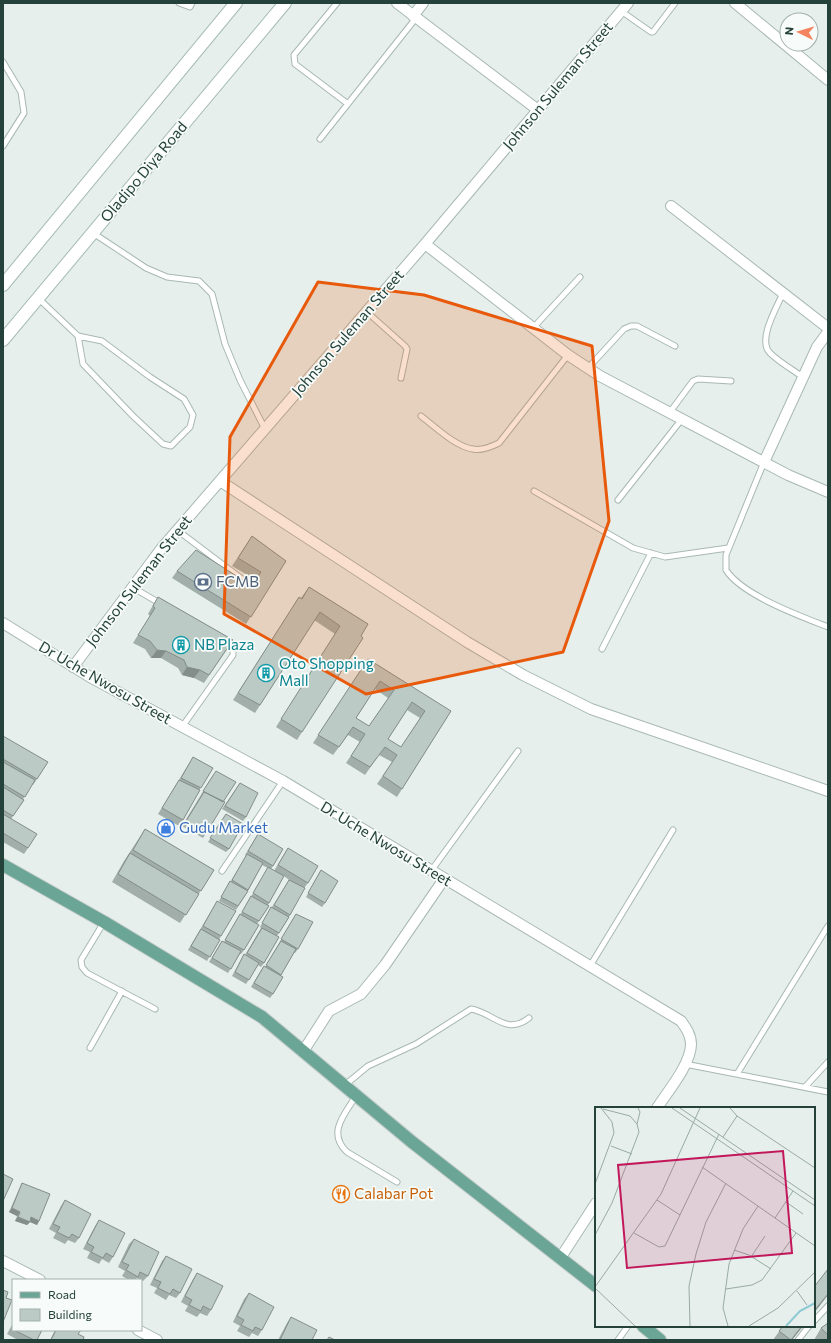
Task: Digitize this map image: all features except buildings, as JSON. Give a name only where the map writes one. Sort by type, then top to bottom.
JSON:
[{"type":"main road","points":[[3,285],[236,3]]},
{"type":"main road","name":"Oladipo Diya Road","points":[[3,340],[285,3]]},
{"type":"main road","points":[[3,865],[104,922],[262,1016],[412,1142],[595,1285]]},
{"type":"main road","points":[[645,1327],[660,1340]]},
{"type":"street","points":[[396,3],[538,110]]},
{"type":"street","points":[[415,17],[423,3]]},
{"type":"street","name":"Johnson Suleman Street","points":[[73,667],[132,587],[177,530],[425,244],[628,3]]},
{"type":"street","points":[[735,3],[828,80]]},
{"type":"street","points":[[671,206],[828,328]]},
{"type":"street","points":[[425,244],[568,355],[588,368],[788,475],[828,492]]},
{"type":"street","points":[[764,462],[817,347],[828,332]]},
{"type":"street","points":[[220,481],[467,642],[523,675],[591,709],[828,791]]},
{"type":"street","name":"Dr Uche Nwosu Street","points":[[3,624],[73,667],[283,781],[681,1021],[688,1031],[691,1043],[685,1064],[658,1107]]},
{"type":"street","points":[[304,1050],[328,1011],[361,994],[385,965],[444,879]]},
{"type":"street","points":[[561,1258],[595,1205]]},
{"type":"street","points":[[3,1262],[38,1279]]},
{"type":"street","points":[[140,1331],[157,1340]]},
{"type":"lane","points":[[179,3],[190,7],[192,3]]},
{"type":"lane","points":[[337,3],[294,55],[294,60],[295,64],[348,104]]},
{"type":"lane","points":[[620,11],[653,32],[675,3]]},
{"type":"lane","points":[[320,139],[415,17]]},
{"type":"lane","points":[[3,62],[21,92],[24,113],[3,146]]},
{"type":"lane","points":[[93,233],[146,268],[167,276],[199,281],[212,294],[225,344],[240,380],[265,429]]},
{"type":"lane","points":[[533,328],[580,277]]},
{"type":"lane","points":[[783,293],[767,331],[765,343],[770,353],[803,377]]},
{"type":"lane","points":[[38,298],[78,336],[102,341],[184,400],[193,415],[190,427],[171,446],[162,444],[83,364],[78,336]]},
{"type":"lane","points":[[366,312],[407,349],[401,378]]},
{"type":"lane","points":[[588,368],[624,329],[631,326],[637,326],[675,346]]},
{"type":"lane","points":[[421,416],[459,444],[473,449],[488,448],[499,443],[568,355]]},
{"type":"lane","points":[[670,412],[693,381],[698,379],[731,382]]},
{"type":"lane","points":[[618,500],[682,419]]},
{"type":"lane","points":[[764,462],[728,548],[725,564],[726,570],[738,584],[790,611],[828,627]]},
{"type":"lane","points":[[534,491],[633,548],[666,557],[728,548]]},
{"type":"lane","points":[[177,530],[246,582]]},
{"type":"lane","points":[[602,649],[651,553]]},
{"type":"lane","points":[[132,587],[166,608]]},
{"type":"lane","points":[[182,727],[233,655],[233,648],[221,640]]},
{"type":"lane","points":[[431,871],[518,751]]},
{"type":"lane","points":[[222,871],[283,781]]},
{"type":"lane","points":[[590,966],[673,830]]},
{"type":"lane","points":[[104,922],[81,960],[82,967],[87,973],[155,1009]]},
{"type":"lane","points":[[737,1074],[828,926]]},
{"type":"lane","points":[[90,1048],[122,991]]},
{"type":"lane","points":[[345,1085],[368,1066],[416,1044],[471,1009],[477,1010],[510,1026],[520,1025],[529,1018]]},
{"type":"lane","points":[[805,1087],[828,1062]]},
{"type":"lane","points":[[685,1064],[828,1092]]},
{"type":"lane","points":[[357,1095],[339,1124],[337,1139],[340,1146],[347,1152],[397,1182]]},
{"type":"lane","points":[[815,1320],[828,1306]]},
{"type":"lane","points":[[618,1340],[627,1327]]},
{"type":"lane","points":[[798,1340],[808,1327]]},
{"type":"highlighted area","points":[[318,282],[424,295],[592,346],[609,521],[563,652],[366,694],[224,614],[230,437]]},
{"type":"place","name":"FCMB","points":[[203,582]]},
{"type":"place","name":"NB Plaza","points":[[181,645]]},
{"type":"place","name":"Oto Shopping Mall","points":[[266,673]]},
{"type":"place","name":"Gudu Market","points":[[166,828]]},
{"type":"place","name":"Calabar Pot","points":[[341,1194]]}]
